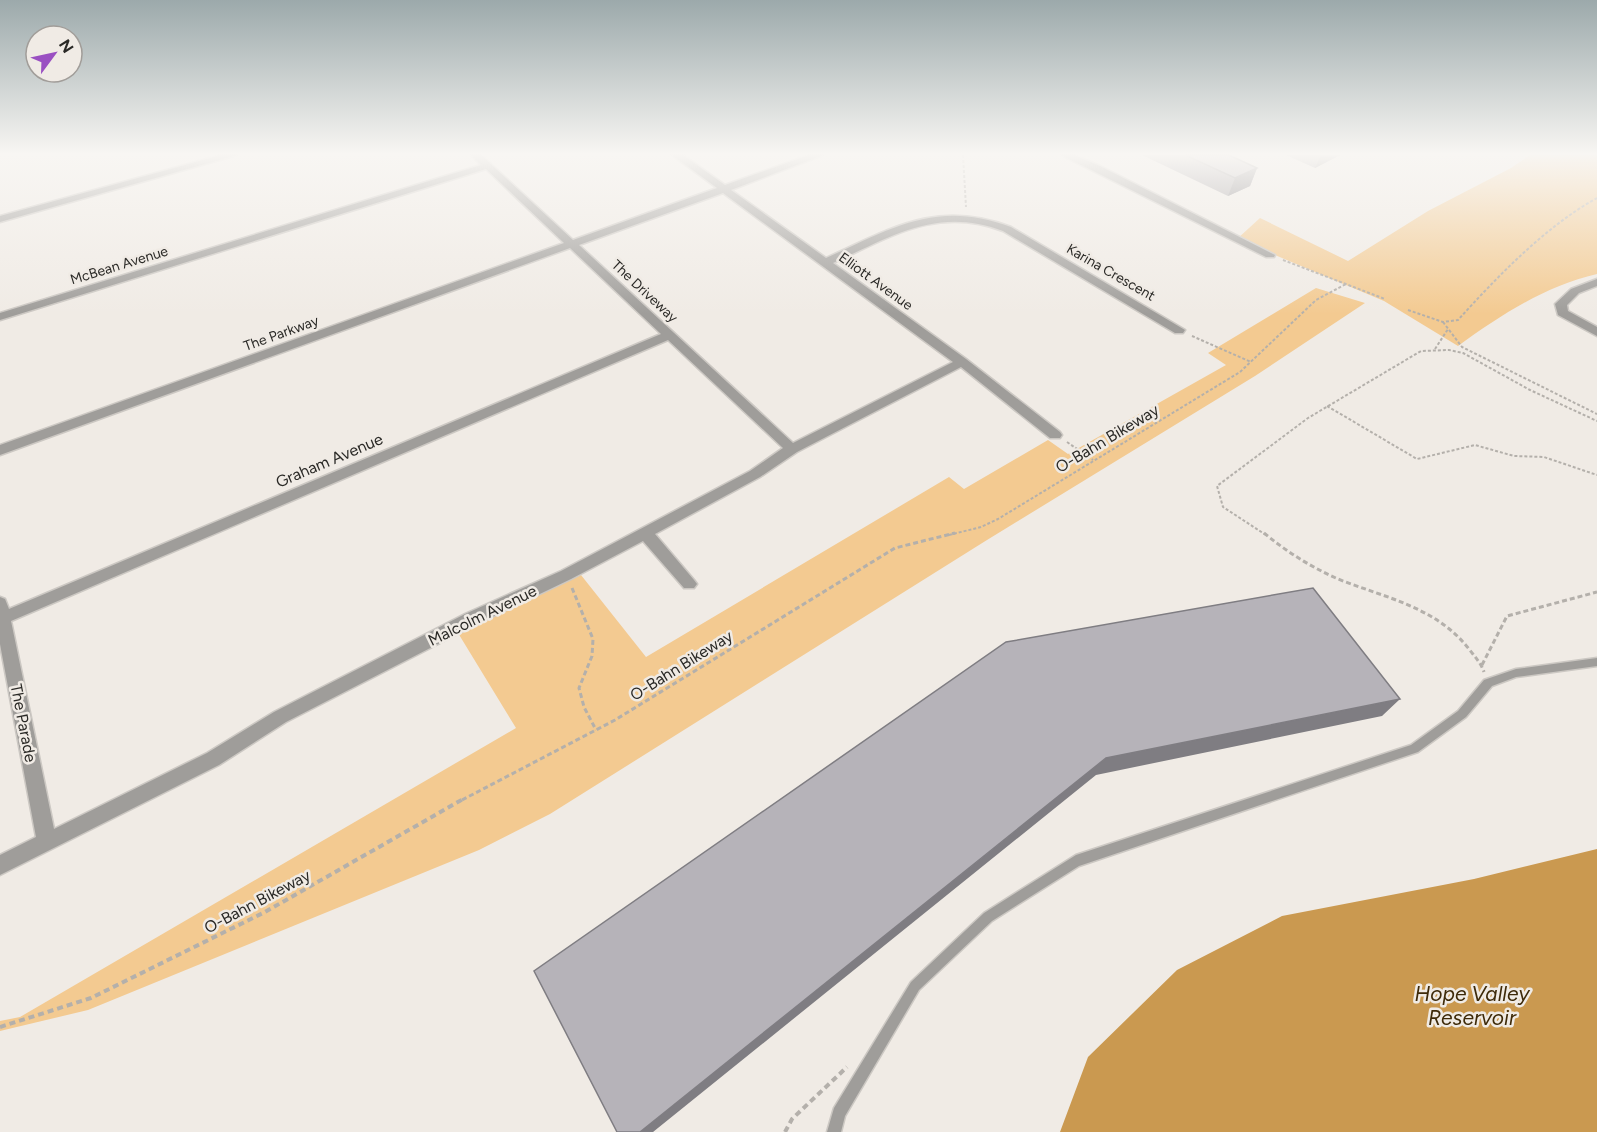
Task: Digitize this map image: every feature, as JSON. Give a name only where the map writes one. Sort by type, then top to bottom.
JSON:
[{"type":"street","points":[[0,219],[41,208]]},
{"type":"street","name":"McBean Avenue","points":[[0,317],[350,208]]},
{"type":"street","name":"The Driveway","points":[[534,208],[792,449]]},
{"type":"street","name":"The Parkway","points":[[0,450],[673,208]]},
{"type":"street","name":"Elliott Avenue","points":[[750,208],[962,362],[1055,435]]},
{"type":"street","points":[[1176,208],[1270,255]]},
{"type":"street","name":"Karina Crescent","points":[[825,263],[928,219],[967,216],[984,219],[1007,229],[1179,330]]},
{"type":"street","points":[[1597,282],[1575,291],[1561,304],[1562,313],[1597,332]]},
{"type":"street","name":"Graham Avenue","points":[[2,610],[669,335]]},
{"type":"street","name":"Malcolm Avenue","points":[[0,865],[213,759],[290,711],[495,607],[566,575],[755,474],[792,449],[962,362]]},
{"type":"street","points":[[645,533],[689,584]]},
{"type":"street","name":"The Parade","points":[[2,610],[47,843]]},
{"type":"lane","points":[[834,1132],[839,1113],[915,986],[988,917],[1077,861],[1414,749],[1462,714],[1488,683],[1516,673],[1597,662]]},
{"type":"path","points":[[966,208],[967,216]]},
{"type":"path","points":[[1408,310],[1443,322],[1458,320],[1495,279],[1579,208]]},
{"type":"path","points":[[1270,255],[1385,299]]},
{"type":"path","name":"O-Bahn Bikeway","points":[[0,1027],[91,998],[266,912],[492,783],[596,730],[895,548],[981,527],[998,519],[1240,372],[1316,300],[1346,284]]},
{"type":"path","points":[[1443,322],[1462,346],[1597,414]]},
{"type":"path","points":[[1435,350],[1448,329]]},
{"type":"path","points":[[1179,330],[1251,362]]},
{"type":"path","points":[[1488,683],[1482,665],[1459,636],[1425,611],[1337,578],[1292,556],[1264,533],[1223,507],[1217,486],[1258,457],[1278,439],[1327,406],[1421,351],[1463,353],[1521,385],[1597,421]]},
{"type":"path","points":[[1327,406],[1417,459],[1475,445],[1514,456],[1544,457],[1597,475]]},
{"type":"path","points":[[1055,435],[1093,460]]},
{"type":"path","points":[[566,575],[579,610],[593,634],[595,649],[580,683],[581,700],[596,730]]},
{"type":"path","points":[[1482,665],[1507,616],[1597,592]]},
{"type":"path","points":[[785,1132],[792,1119],[850,1065]]},
{"type":"shaded area","points":[[1434,208],[1597,208],[1597,274],[1559,286],[1524,303],[1458,346],[1384,301],[1237,239],[1260,218],[1348,261]]},
{"type":"shaded area","points":[[1316,288],[1365,303],[1255,376],[987,540],[550,814],[479,850],[88,1010],[0,1031],[0,1021],[20,1017],[516,728],[458,633],[581,575],[646,657],[949,477],[964,489],[1048,440],[1068,454],[1226,365],[1208,353]]},
{"type":"water","name":"Hope Valley Reservoir","points":[[1597,849],[1597,1132],[1060,1132],[1088,1057],[1177,970],[1282,916],[1474,879]]},
{"type":"building","points":[[1313,588],[1400,699],[1106,758],[640,1132],[617,1132],[534,971],[1006,642]]}]
